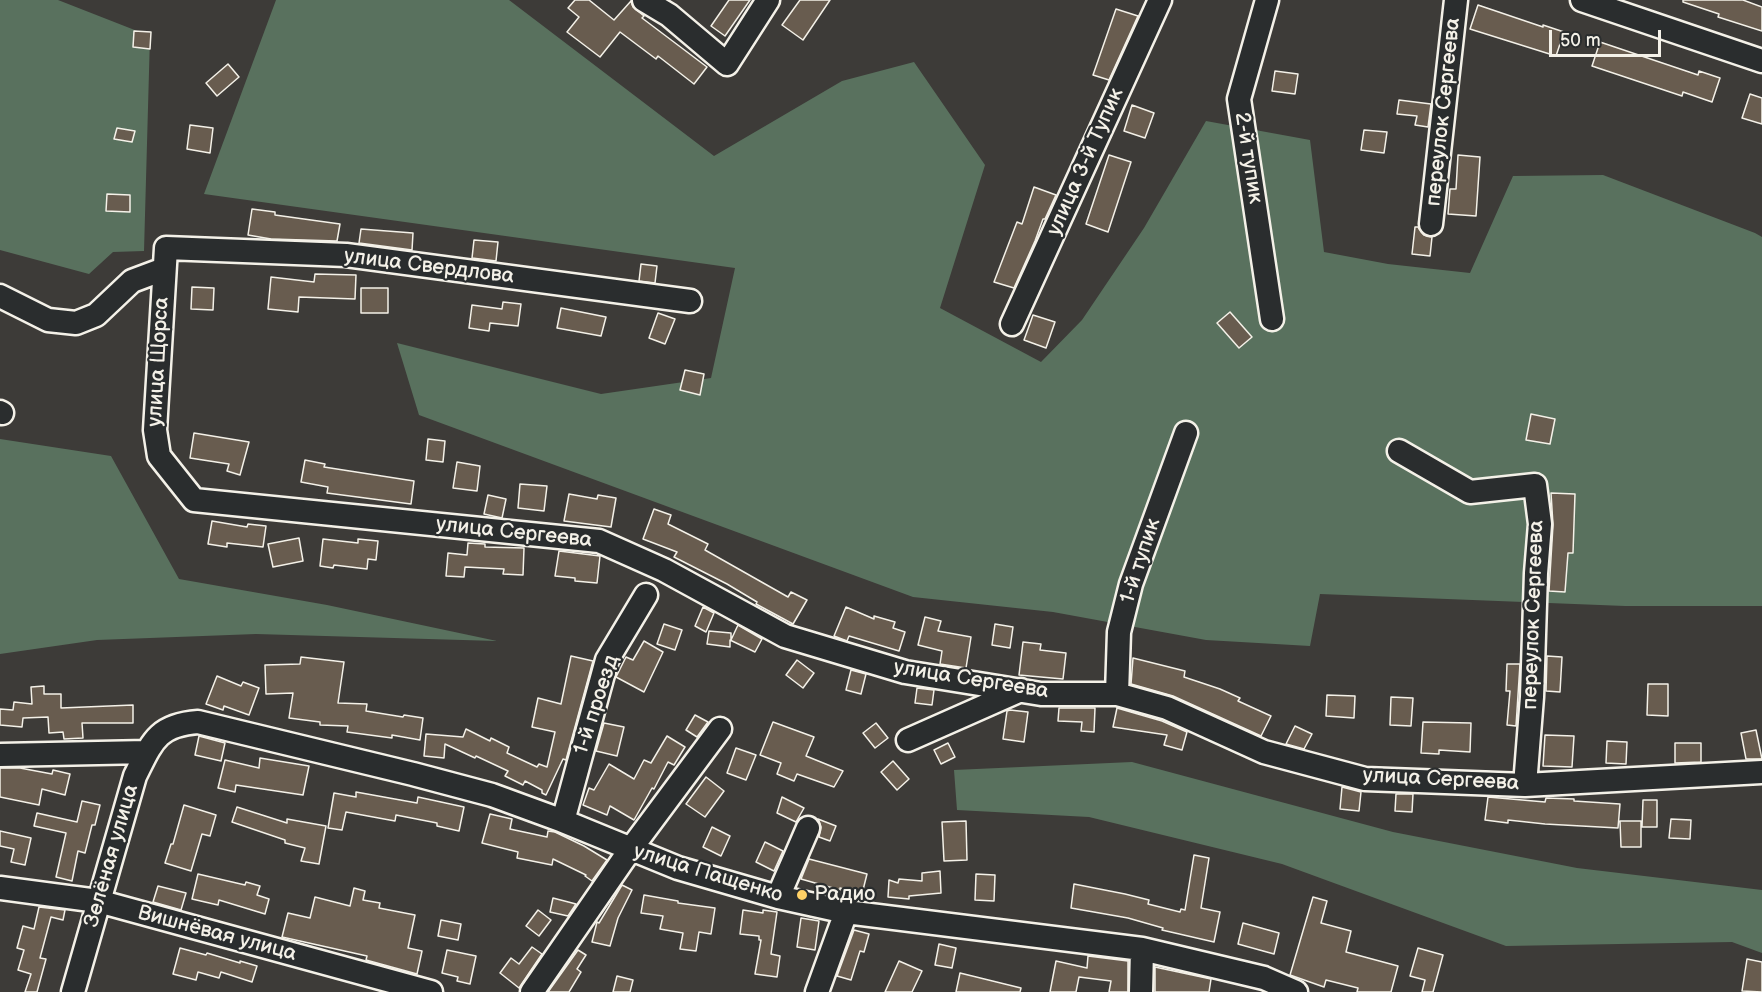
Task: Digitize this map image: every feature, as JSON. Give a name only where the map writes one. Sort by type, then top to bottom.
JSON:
[{"type":"street","points":[[644,0],[669,15],[727,64],[768,0]]},
{"type":"street","name":"улица 3-й Тупик","points":[[1012,324],[1160,0]]},
{"type":"street","name":"2-й тупик","points":[[1267,0],[1239,99],[1272,319]]},
{"type":"street","name":"переулок Сергеева","points":[[1431,224],[1456,0]]},
{"type":"street","points":[[1582,0],[1762,61]]},
{"type":"street","name":"улица Свердлова","points":[[0,296],[48,320],[76,323],[96,315],[132,281],[165,259],[346,255],[690,302]]},
{"type":"street","name":"улица Щорса","points":[[165,259],[154,430],[159,456],[194,500]]},
{"type":"street","name":"1-й тупик","points":[[1117,694],[1119,632],[1131,584],[1186,433]]},
{"type":"street","name":"переулок Сергеева","points":[[1399,451],[1470,492],[1535,484],[1540,524],[1532,698],[1525,785]]},
{"type":"street","name":"улица Сергеева","points":[[194,500],[599,541],[664,570],[785,636],[905,672],[1041,693],[1117,694],[1167,708],[1264,752],[1365,779],[1525,785],[1762,772]]},
{"type":"street","name":"1-й проезд","points":[[563,821],[607,660],[646,595]]},
{"type":"street","points":[[908,740],[1021,690]]},
{"type":"street","name":"улица Пащенко","points":[[166,728],[181,723],[198,722],[492,795],[563,821],[630,850],[725,883],[778,897],[846,912],[1142,949],[1264,978],[1296,992]]},
{"type":"street","name":"Зелёная улица","points":[[73,992],[135,776],[147,752],[166,728]]},
{"type":"street","points":[[532,992],[630,850],[720,729]]},
{"type":"street","points":[[0,755],[147,752]]},
{"type":"street","points":[[778,897],[808,828]]},
{"type":"street","name":"Вишнёвая улица","points":[[0,888],[98,901],[431,992]]},
{"type":"street","points":[[817,992],[846,912]]},
{"type":"street","points":[[1141,992],[1142,949]]},
{"type":"green space","points":[[0,0],[58,0],[150,36],[144,251],[113,252],[89,274],[0,250]]},
{"type":"green space","points":[[276,0],[509,0],[714,156],[842,81],[914,62],[985,165],[940,308],[1041,362],[1082,320],[1144,228],[1206,121],[1310,140],[1324,252],[1388,264],[1470,273],[1513,176],[1603,175],[1755,233],[1762,237],[1762,606],[1625,606],[1320,594],[1310,646],[1206,640],[1053,612],[913,597],[419,415],[397,343],[601,394],[711,378],[735,268],[204,194]]},
{"type":"green space","points":[[0,439],[111,456],[179,579],[327,605],[497,641],[256,634],[97,640],[0,654]]},
{"type":"green space","points":[[1132,762],[1393,832],[1577,868],[1762,890],[1762,953],[1732,942],[1506,946],[1282,864],[1089,817],[957,810],[954,770]]},
{"type":"building","points":[[575,0],[589,0],[614,20],[631,1],[633,7],[644,16],[642,18],[707,67],[694,84],[658,56],[656,59],[620,32],[600,57],[567,32],[579,17],[568,8]]},
{"type":"building","points":[[729,0],[750,0],[725,36],[711,26]]},
{"type":"building","points":[[800,0],[830,0],[803,40],[782,25]]},
{"type":"building","points":[[1683,0],[1743,0],[1762,7],[1762,31],[1718,17],[1719,14],[1683,2]]},
{"type":"building","points":[[1478,5],[1564,32],[1556,56],[1470,29]]},
{"type":"building","points":[[1116,9],[1138,16],[1109,80],[1093,75]]},
{"type":"building","points":[[134,31],[151,32],[150,49],[133,47]]},
{"type":"building","points":[[1600,42],[1698,75],[1699,71],[1720,78],[1712,102],[1683,92],[1682,96],[1592,66]]},
{"type":"building","points":[[228,64],[239,77],[217,96],[206,83]]},
{"type":"building","points":[[1275,71],[1298,74],[1295,94],[1272,91]]},
{"type":"building","points":[[1750,94],[1762,98],[1762,124],[1742,118]]},
{"type":"building","points":[[1399,100],[1431,104],[1428,127],[1415,125],[1417,116],[1397,114]]},
{"type":"building","points":[[1132,105],[1154,113],[1145,138],[1124,131]]},
{"type":"building","points":[[190,125],[213,128],[210,153],[187,149]]},
{"type":"building","points":[[117,128],[135,131],[132,142],[114,139]]},
{"type":"building","points":[[1364,130],[1387,132],[1384,153],[1361,150]]},
{"type":"building","points":[[1109,155],[1131,162],[1108,232],[1086,224]]},
{"type":"building","points":[[1458,155],[1480,157],[1476,216],[1448,214],[1450,189],[1456,189]]},
{"type":"building","points":[[1034,187],[1056,195],[1043,219],[1014,288],[994,282],[1017,222],[1022,224]]},
{"type":"building","points":[[107,194],[130,195],[130,212],[106,211]]},
{"type":"building","points":[[252,209],[275,212],[275,215],[340,224],[337,241],[271,239],[248,235]]},
{"type":"building","points":[[1415,227],[1418,227],[1424,235],[1432,237],[1430,256],[1412,254]]},
{"type":"building","points":[[361,229],[413,233],[412,250],[359,243]]},
{"type":"building","points":[[474,240],[498,242],[496,261],[472,258]]},
{"type":"building","points":[[641,264],[657,266],[655,283],[639,281]]},
{"type":"building","points":[[315,274],[356,275],[355,299],[299,297],[298,312],[268,309],[271,277],[314,282]]},
{"type":"building","points":[[192,287],[214,288],[213,310],[191,309]]},
{"type":"building","points":[[361,288],[388,288],[388,313],[361,313]]},
{"type":"building","points":[[503,302],[521,304],[518,326],[490,323],[489,331],[469,328],[472,305],[502,309]]},
{"type":"building","points":[[561,308],[606,317],[601,336],[557,328]]},
{"type":"building","points":[[1230,312],[1252,337],[1239,348],[1217,323]]},
{"type":"building","points":[[658,313],[675,319],[665,344],[649,338]]},
{"type":"building","points":[[1033,315],[1055,322],[1046,348],[1024,340]]},
{"type":"building","points":[[685,370],[704,374],[700,395],[680,390]]},
{"type":"building","points":[[1531,414],[1555,419],[1550,444],[1526,440]]},
{"type":"building","points":[[194,433],[249,442],[240,475],[227,471],[229,464],[190,458]]},
{"type":"building","points":[[428,439],[445,441],[443,462],[426,460]]},
{"type":"building","points":[[305,460],[325,464],[324,467],[414,481],[411,504],[327,493],[328,487],[301,482]]},
{"type":"building","points":[[457,462],[480,466],[477,491],[453,488]]},
{"type":"building","points":[[520,484],[547,486],[544,511],[518,508]]},
{"type":"building","points":[[1551,493],[1575,494],[1573,553],[1568,553],[1565,592],[1549,591],[1553,525]]},
{"type":"building","points":[[569,494],[597,499],[598,495],[616,498],[611,527],[564,521]]},
{"type":"building","points":[[488,495],[506,499],[502,518],[484,514]]},
{"type":"building","points":[[654,509],[671,515],[668,524],[708,544],[705,550],[788,597],[791,592],[807,600],[793,624],[756,604],[757,602],[727,584],[674,557],[677,552],[643,539]]},
{"type":"building","points":[[212,521],[247,527],[248,524],[266,526],[263,547],[227,543],[227,547],[208,544]]},
{"type":"building","points":[[299,538],[303,561],[273,567],[268,544]]},
{"type":"building","points":[[323,539],[358,543],[358,539],[378,541],[376,560],[368,559],[367,569],[334,565],[333,568],[320,566]]},
{"type":"building","points":[[468,543],[485,544],[485,547],[524,548],[523,575],[503,574],[504,569],[465,567],[464,577],[446,576],[448,553],[467,555]]},
{"type":"building","points":[[559,551],[600,556],[597,583],[555,576]]},
{"type":"building","points":[[703,607],[714,613],[706,632],[695,626]]},
{"type":"building","points":[[846,607],[874,619],[874,616],[895,622],[893,628],[905,632],[899,651],[849,636],[847,641],[834,636]]},
{"type":"building","points":[[925,617],[941,621],[938,631],[971,637],[966,668],[940,664],[942,651],[918,645]]},
{"type":"building","points":[[664,624],[682,630],[675,650],[657,644]]},
{"type":"building","points":[[995,624],[1013,627],[1010,648],[992,645]]},
{"type":"building","points":[[738,625],[762,639],[755,652],[730,640],[730,647],[707,644],[709,631],[731,633],[731,640]]},
{"type":"building","points":[[644,641],[663,652],[644,692],[616,677],[626,657],[633,660]]},
{"type":"building","points":[[1023,642],[1041,644],[1040,650],[1066,653],[1063,679],[1019,675]]},
{"type":"building","points":[[571,656],[593,661],[566,760],[563,759],[546,795],[542,793],[542,790],[525,781],[523,785],[505,776],[508,771],[445,744],[444,758],[424,756],[426,734],[463,737],[466,729],[490,741],[491,738],[509,747],[507,753],[537,767],[539,764],[547,767],[555,732],[532,727],[538,698],[561,704]]},
{"type":"building","points":[[1547,656],[1562,657],[1560,692],[1546,691]]},
{"type":"building","points":[[301,657],[344,662],[338,703],[367,704],[366,711],[423,718],[420,740],[392,735],[392,738],[347,732],[348,726],[320,725],[320,722],[289,718],[293,693],[266,694],[265,665],[300,664]]},
{"type":"building","points":[[1133,658],[1185,671],[1184,677],[1220,689],[1240,698],[1238,701],[1271,716],[1261,736],[1173,696],[1131,684]]},
{"type":"building","points":[[797,660],[814,673],[803,688],[786,675]]},
{"type":"building","points":[[1507,664],[1520,664],[1516,726],[1507,725],[1510,691],[1506,691]]},
{"type":"building","points":[[851,670],[866,674],[861,694],[846,690]]},
{"type":"building","points":[[217,676],[241,686],[243,682],[259,688],[249,715],[224,706],[223,710],[206,704]]},
{"type":"building","points":[[1648,684],[1668,684],[1668,716],[1647,715]]},
{"type":"building","points":[[44,686],[44,694],[61,694],[61,708],[133,705],[133,723],[82,723],[83,738],[64,739],[63,732],[49,733],[48,717],[23,718],[22,727],[0,725],[0,709],[13,710],[14,702],[32,704],[31,687]]},
{"type":"building","points":[[917,688],[934,690],[932,705],[915,703]]},
{"type":"building","points":[[1327,695],[1355,696],[1354,718],[1326,716]]},
{"type":"building","points":[[1391,697],[1413,698],[1411,726],[1390,725]]},
{"type":"building","points":[[1059,708],[1095,708],[1094,732],[1081,731],[1082,722],[1058,721]]},
{"type":"building","points":[[1117,708],[1162,721],[1187,732],[1182,750],[1164,745],[1167,735],[1113,727]]},
{"type":"building","points":[[1007,711],[1028,712],[1024,742],[1003,739]]},
{"type":"building","points":[[695,715],[708,722],[697,737],[686,730]]},
{"type":"building","points":[[773,722],[814,737],[806,756],[843,771],[834,787],[797,774],[794,781],[777,774],[781,763],[760,755]]},
{"type":"building","points":[[1423,722],[1471,723],[1470,752],[1439,750],[1439,754],[1421,753]]},
{"type":"building","points":[[604,723],[624,727],[617,756],[596,751]]},
{"type":"building","points":[[876,723],[888,738],[875,748],[863,733]]},
{"type":"building","points":[[1295,726],[1312,734],[1304,749],[1286,744]]},
{"type":"building","points":[[1756,730],[1762,759],[1746,759],[1741,733]]},
{"type":"building","points":[[1545,735],[1574,736],[1572,767],[1543,766]]},
{"type":"building","points":[[199,736],[225,743],[221,761],[195,755]]},
{"type":"building","points":[[667,736],[685,747],[674,765],[668,762],[634,820],[610,806],[607,815],[583,805],[589,788],[594,790],[609,764],[634,779],[644,760],[651,763]]},
{"type":"building","points":[[1607,741],[1627,742],[1626,764],[1606,763]]},
{"type":"building","points":[[948,743],[955,757],[941,764],[934,750]]},
{"type":"building","points":[[1675,743],[1701,743],[1701,762],[1675,763]]},
{"type":"building","points":[[736,748],[756,755],[746,780],[727,773]]},
{"type":"building","points":[[260,758],[309,766],[303,795],[236,785],[235,792],[218,788],[225,760],[259,768]]},
{"type":"building","points":[[893,761],[909,779],[897,790],[881,772]]},
{"type":"building","points":[[0,768],[20,768],[52,774],[53,770],[70,774],[65,795],[42,789],[39,805],[0,797]]},
{"type":"building","points":[[706,777],[724,791],[705,817],[686,804]]},
{"type":"building","points":[[1342,787],[1361,792],[1359,811],[1340,809]]},
{"type":"building","points":[[356,792],[417,803],[418,797],[464,807],[459,831],[437,826],[437,823],[396,815],[395,821],[346,812],[342,830],[328,828],[334,793],[356,797]]},
{"type":"building","points":[[1396,794],[1413,794],[1412,812],[1395,811]]},
{"type":"building","points":[[782,797],[804,808],[796,822],[777,813]]},
{"type":"building","points":[[1488,797],[1545,802],[1546,798],[1574,799],[1574,801],[1620,804],[1618,828],[1485,820]]},
{"type":"building","points":[[1643,800],[1657,800],[1657,827],[1642,827]]},
{"type":"building","points":[[82,801],[100,805],[85,853],[78,851],[72,881],[56,877],[66,833],[34,826],[37,813],[77,822]]},
{"type":"building","points":[[184,805],[216,815],[210,836],[202,834],[191,871],[165,863]]},
{"type":"building","points":[[237,807],[287,823],[287,819],[326,826],[319,864],[301,861],[305,848],[285,843],[285,840],[232,822]]},
{"type":"building","points":[[490,814],[512,819],[510,829],[547,837],[548,831],[555,832],[607,860],[592,881],[586,875],[553,859],[552,865],[517,858],[518,852],[482,843]]},
{"type":"building","points":[[818,819],[836,826],[830,841],[819,837],[821,827]]},
{"type":"building","points":[[1671,819],[1691,820],[1690,839],[1669,838]]},
{"type":"building","points":[[966,821],[967,860],[944,861],[942,822]]},
{"type":"building","points":[[1620,821],[1641,821],[1641,847],[1621,847]]},
{"type":"building","points":[[712,827],[730,836],[721,856],[703,847]]},
{"type":"building","points":[[0,831],[31,838],[25,865],[11,862],[14,849],[0,846]]},
{"type":"building","points":[[765,842],[783,851],[774,871],[756,862]]},
{"type":"building","points":[[1194,855],[1209,858],[1201,908],[1220,912],[1214,942],[1162,930],[1163,928],[1128,918],[1071,908],[1074,884],[1149,900],[1148,904],[1180,912],[1181,909],[1185,910]]},
{"type":"building","points":[[809,859],[867,874],[862,894],[801,879]]},
{"type":"building","points":[[940,871],[941,893],[909,896],[909,899],[888,897],[889,880],[898,883],[899,879],[922,881],[922,873]]},
{"type":"building","points":[[198,874],[245,885],[246,882],[260,886],[257,895],[269,899],[265,914],[219,900],[218,905],[192,899]]},
{"type":"building","points":[[976,874],[995,875],[994,901],[975,900]]},
{"type":"building","points":[[622,885],[632,890],[618,918],[610,946],[592,942],[597,922],[599,923]]},
{"type":"building","points":[[158,886],[186,893],[181,910],[153,902]]},
{"type":"building","points":[[354,888],[365,891],[363,900],[380,903],[379,908],[415,915],[408,948],[422,951],[417,974],[366,960],[367,956],[282,937],[288,913],[310,918],[315,897],[350,906]]},
{"type":"building","points":[[644,895],[715,908],[711,934],[699,932],[696,951],[680,949],[683,933],[660,929],[663,916],[641,913]]},
{"type":"building","points":[[1313,897],[1327,901],[1321,923],[1351,931],[1346,952],[1398,966],[1391,992],[1357,992],[1358,988],[1326,980],[1324,987],[1290,975]]},
{"type":"building","points":[[553,898],[576,904],[568,916],[550,912]]},
{"type":"building","points":[[39,907],[65,910],[63,920],[51,917],[40,958],[46,959],[37,992],[25,992],[31,974],[18,970],[24,950],[17,948],[23,926],[34,929]]},
{"type":"building","points":[[538,910],[551,920],[539,936],[526,926]]},
{"type":"building","points":[[743,910],[763,913],[763,910],[777,912],[771,954],[780,956],[777,977],[755,974],[761,940],[759,936],[740,934]]},
{"type":"building","points":[[801,918],[819,921],[815,950],[797,947]]},
{"type":"building","points":[[441,920],[461,924],[458,940],[438,936]]},
{"type":"building","points":[[1243,923],[1279,933],[1274,954],[1238,944]]},
{"type":"building","points":[[854,930],[869,934],[864,952],[860,951],[851,980],[837,976]]},
{"type":"building","points":[[939,944],[956,948],[952,968],[935,965]]},
{"type":"building","points":[[532,947],[542,954],[519,988],[500,973],[511,958],[519,964]]},
{"type":"building","points":[[180,948],[257,966],[252,982],[221,972],[219,978],[198,972],[196,980],[173,974]]},
{"type":"building","points":[[1418,948],[1443,955],[1433,992],[1422,992],[1425,980],[1410,976]]},
{"type":"building","points":[[447,950],[476,956],[470,984],[457,981],[458,977],[442,973]]},
{"type":"building","points":[[578,950],[586,955],[577,969],[581,972],[569,992],[548,992]]},
{"type":"building","points":[[1088,956],[1128,961],[1128,992],[1109,992],[1111,981],[1079,977],[1076,992],[1050,992],[1056,961],[1087,968]]},
{"type":"building","points":[[1747,959],[1762,962],[1762,992],[1742,991]]},
{"type":"building","points":[[899,961],[922,971],[912,992],[885,992]]},
{"type":"building","points":[[1155,967],[1211,979],[1209,992],[1155,992]]},
{"type":"building","points":[[960,973],[1021,988],[1020,992],[956,992]]},
{"type":"building","points":[[617,976],[633,980],[630,992],[613,992]]},
{"type":"place","name":"Радио","points":[[802,895]]}]
